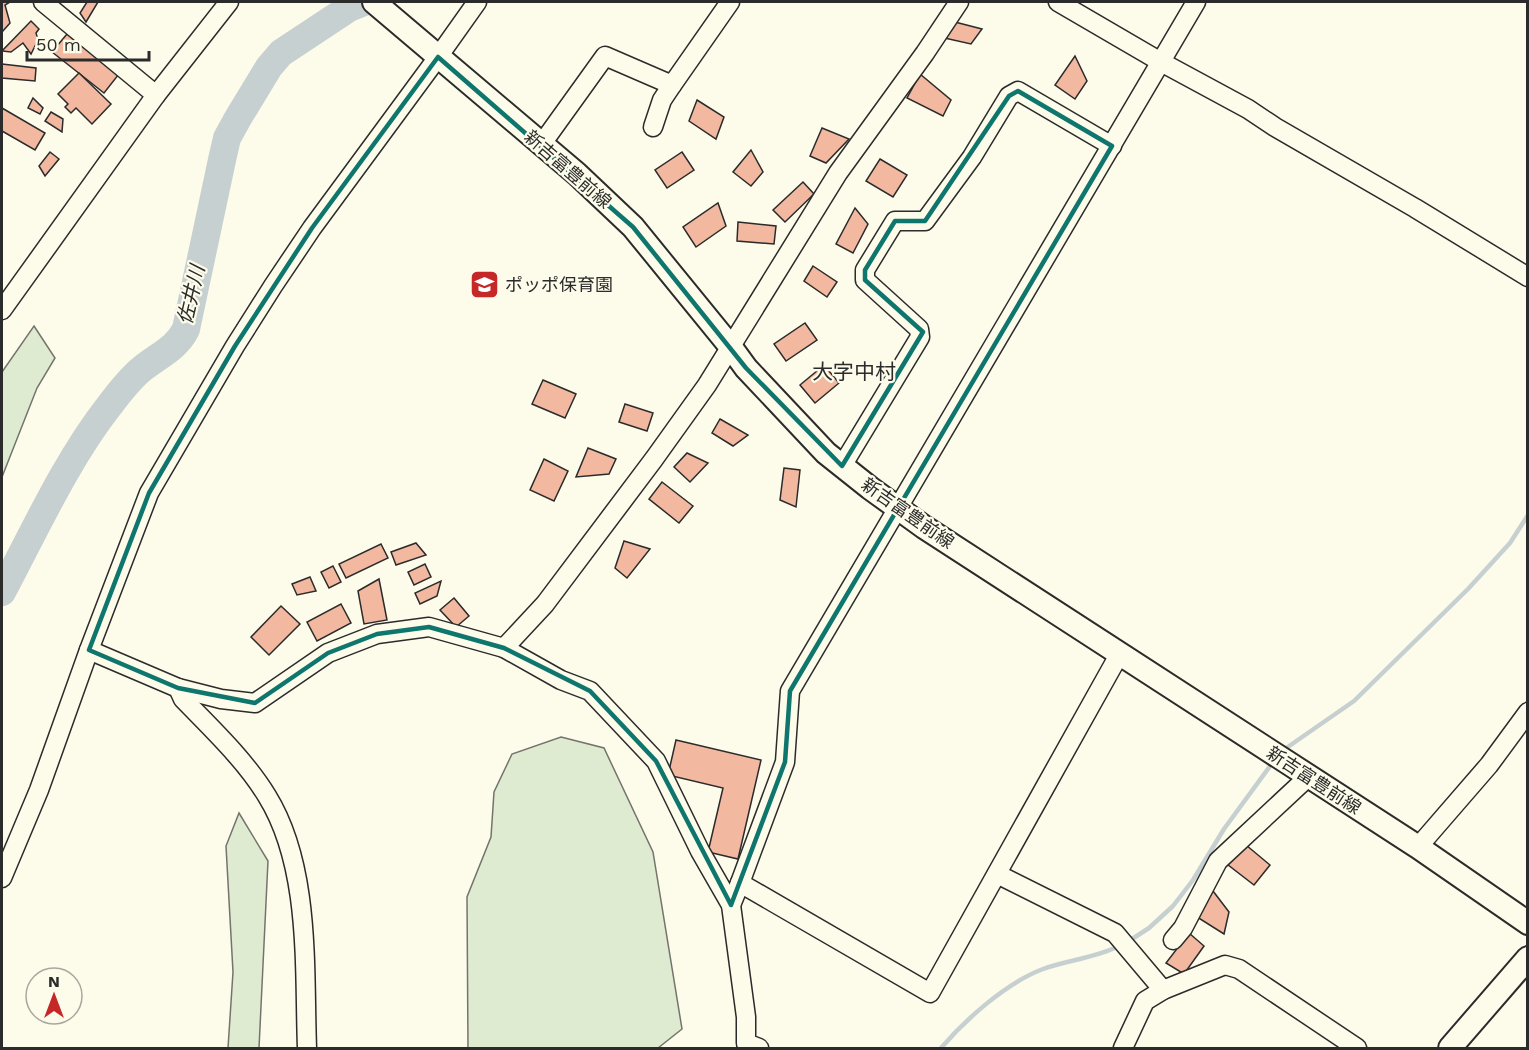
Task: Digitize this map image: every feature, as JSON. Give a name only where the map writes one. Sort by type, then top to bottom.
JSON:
[{"type":"main road","name":"新吉富豊前線","points":[[374,2],[633,227],[746,368],[826,453],[842,466],[924,527],[1418,847],[1527,923]]},
{"type":"main road","points":[[1449,1048],[1527,958]]},
{"type":"street","points":[[43,2],[156,95]]},
{"type":"street","points":[[2,310],[156,95],[229,2]]},
{"type":"street","points":[[2,878],[39,790],[149,493],[273,286],[312,228],[477,2]]},
{"type":"street","points":[[653,127],[662,100],[730,2]]},
{"type":"street","points":[[504,648],[545,604],[707,385],[838,173],[959,2]]},
{"type":"street","points":[[1058,2],[1248,109],[1527,277]]},
{"type":"street","points":[[730,904],[741,883],[785,762],[790,691],[1196,2]]},
{"type":"street","points":[[541,145],[605,56],[672,85]]},
{"type":"street","points":[[842,466],[920,337],[919,329],[865,280],[865,270],[895,222],[925,222],[972,157],[1009,96],[1018,92],[1112,146]]},
{"type":"street","points":[[89,650],[178,688],[221,699],[255,703],[328,653],[376,634],[429,627],[504,648],[561,680],[590,691],[656,760],[700,851],[730,904],[746,1017],[746,1043],[759,1048]]},
{"type":"street","points":[[741,883],[930,993],[1120,653]]},
{"type":"street","points":[[178,688],[183,699],[251,773],[275,811],[287,842],[302,916],[307,1048]]},
{"type":"street","points":[[1418,847],[1489,765],[1527,712]]},
{"type":"street","points":[[1173,940],[1183,928],[1218,861],[1308,777]]},
{"type":"street","points":[[997,874],[1115,933],[1163,990]]},
{"type":"street","points":[[1122,1048],[1145,1001],[1163,990],[1225,965],[1239,969],[1357,1048]]},
{"type":"highlighted area","points":[[438,57],[633,227],[746,368],[842,466],[923,332],[865,280],[865,270],[895,221],[925,221],[1009,96],[1018,91],[1112,146],[790,691],[785,762],[731,905],[656,761],[590,691],[504,648],[429,627],[377,634],[328,653],[255,703],[178,688],[89,650],[149,493],[235,346],[312,228]]},
{"type":"green space","points":[[34,326],[55,358],[37,388],[2,477],[2,372]]},
{"type":"green space","points":[[561,737],[604,748],[653,852],[682,1029],[658,1048],[468,1048],[467,897],[491,837],[494,792],[512,754]]},
{"type":"green space","points":[[239,813],[268,861],[259,1048],[228,1048],[233,972],[226,846]]},
{"type":"building","points":[[2,2],[10,2],[5,5],[10,23],[2,32]]},
{"type":"building","points":[[87,2],[98,2],[86,22],[80,13]]},
{"type":"building","points":[[31,21],[39,29],[36,33],[38,40],[31,54],[23,43],[11,52],[2,51]]},
{"type":"building","points":[[951,21],[982,29],[971,44],[940,37]]},
{"type":"building","points":[[67,34],[119,74],[104,93],[52,52]]},
{"type":"building","points":[[1075,56],[1087,81],[1075,99],[1055,85]]},
{"type":"building","points":[[2,64],[36,68],[35,81],[2,78]]},
{"type":"building","points":[[79,73],[111,104],[92,124],[76,108],[71,113],[65,107],[68,104],[58,94]]},
{"type":"building","points":[[920,74],[951,100],[943,116],[907,98]]},
{"type":"building","points":[[33,98],[43,108],[40,114],[28,108]]},
{"type":"building","points":[[697,100],[724,117],[716,139],[689,121]]},
{"type":"building","points":[[2,108],[45,133],[35,150],[2,131]]},
{"type":"building","points":[[51,112],[63,119],[62,132],[45,121]]},
{"type":"building","points":[[822,128],[849,139],[826,163],[810,156]]},
{"type":"building","points":[[751,150],[763,172],[751,186],[733,172]]},
{"type":"building","points":[[50,152],[59,159],[45,176],[39,166]]},
{"type":"building","points":[[682,152],[694,170],[667,188],[655,170]]},
{"type":"building","points":[[880,159],[907,175],[893,197],[866,181]]},
{"type":"building","points":[[803,182],[814,194],[785,222],[773,210]]},
{"type":"building","points":[[718,203],[726,226],[696,247],[683,227]]},
{"type":"building","points":[[855,208],[868,224],[853,253],[836,244]]},
{"type":"building","points":[[738,222],[776,226],[774,244],[737,241]]},
{"type":"building","points":[[813,266],[837,282],[827,297],[804,281]]},
{"type":"building","points":[[805,323],[817,340],[786,361],[774,344]]},
{"type":"building","points":[[824,365],[839,383],[815,403],[800,385]]},
{"type":"building","points":[[543,380],[576,394],[565,418],[532,404]]},
{"type":"building","points":[[625,404],[653,413],[647,431],[619,422]]},
{"type":"building","points":[[720,419],[748,435],[733,446],[712,433]]},
{"type":"building","points":[[588,448],[616,459],[609,474],[576,477]]},
{"type":"building","points":[[687,453],[708,463],[690,482],[674,467]]},
{"type":"building","points":[[544,459],[568,471],[554,501],[530,490]]},
{"type":"building","points":[[784,468],[800,470],[796,507],[780,500]]},
{"type":"building","points":[[662,482],[693,506],[679,523],[649,499]]},
{"type":"building","points":[[624,541],[650,549],[627,578],[615,568]]},
{"type":"building","points":[[416,543],[426,555],[396,565],[391,552]]},
{"type":"building","points":[[381,544],[388,558],[346,578],[339,564]]},
{"type":"building","points":[[425,564],[431,577],[414,585],[408,572]]},
{"type":"building","points":[[333,566],[341,582],[329,588],[321,572]]},
{"type":"building","points":[[310,577],[316,591],[297,595],[292,584]]},
{"type":"building","points":[[379,579],[387,620],[364,624],[358,591]]},
{"type":"building","points":[[441,581],[437,596],[420,604],[415,593]]},
{"type":"building","points":[[454,598],[469,616],[456,627],[440,610]]},
{"type":"building","points":[[341,604],[351,623],[317,641],[307,622]]},
{"type":"building","points":[[281,606],[300,624],[269,655],[251,637]]},
{"type":"building","points":[[676,740],[761,760],[738,859],[708,852],[723,788],[668,775]]},
{"type":"building","points":[[1246,845],[1270,865],[1254,885],[1223,861]]},
{"type":"building","points":[[1213,891],[1229,912],[1224,934],[1197,917]]},
{"type":"building","points":[[1189,933],[1204,946],[1184,974],[1166,963]]},
{"type":"waterway","name":"佐井川","points":[[2,592],[52,496],[93,427],[129,381],[173,346],[186,329],[227,138],[269,67],[281,53],[349,8],[364,2]]},
{"type":"waterway","points":[[1282,751],[1354,701],[1468,589],[1510,543],[1528,515]]},
{"type":"waterway","points":[[1129,941],[1149,928],[1173,906],[1193,880],[1224,829],[1273,762]]},
{"type":"waterway","points":[[941,1048],[962,1025],[1015,983],[1043,969],[1119,946]]},
{"type":"place","name":"ポッポ保育園","points":[[484,284]]},
{"type":"district","name":"大字中村","points":[[854,371]]}]
